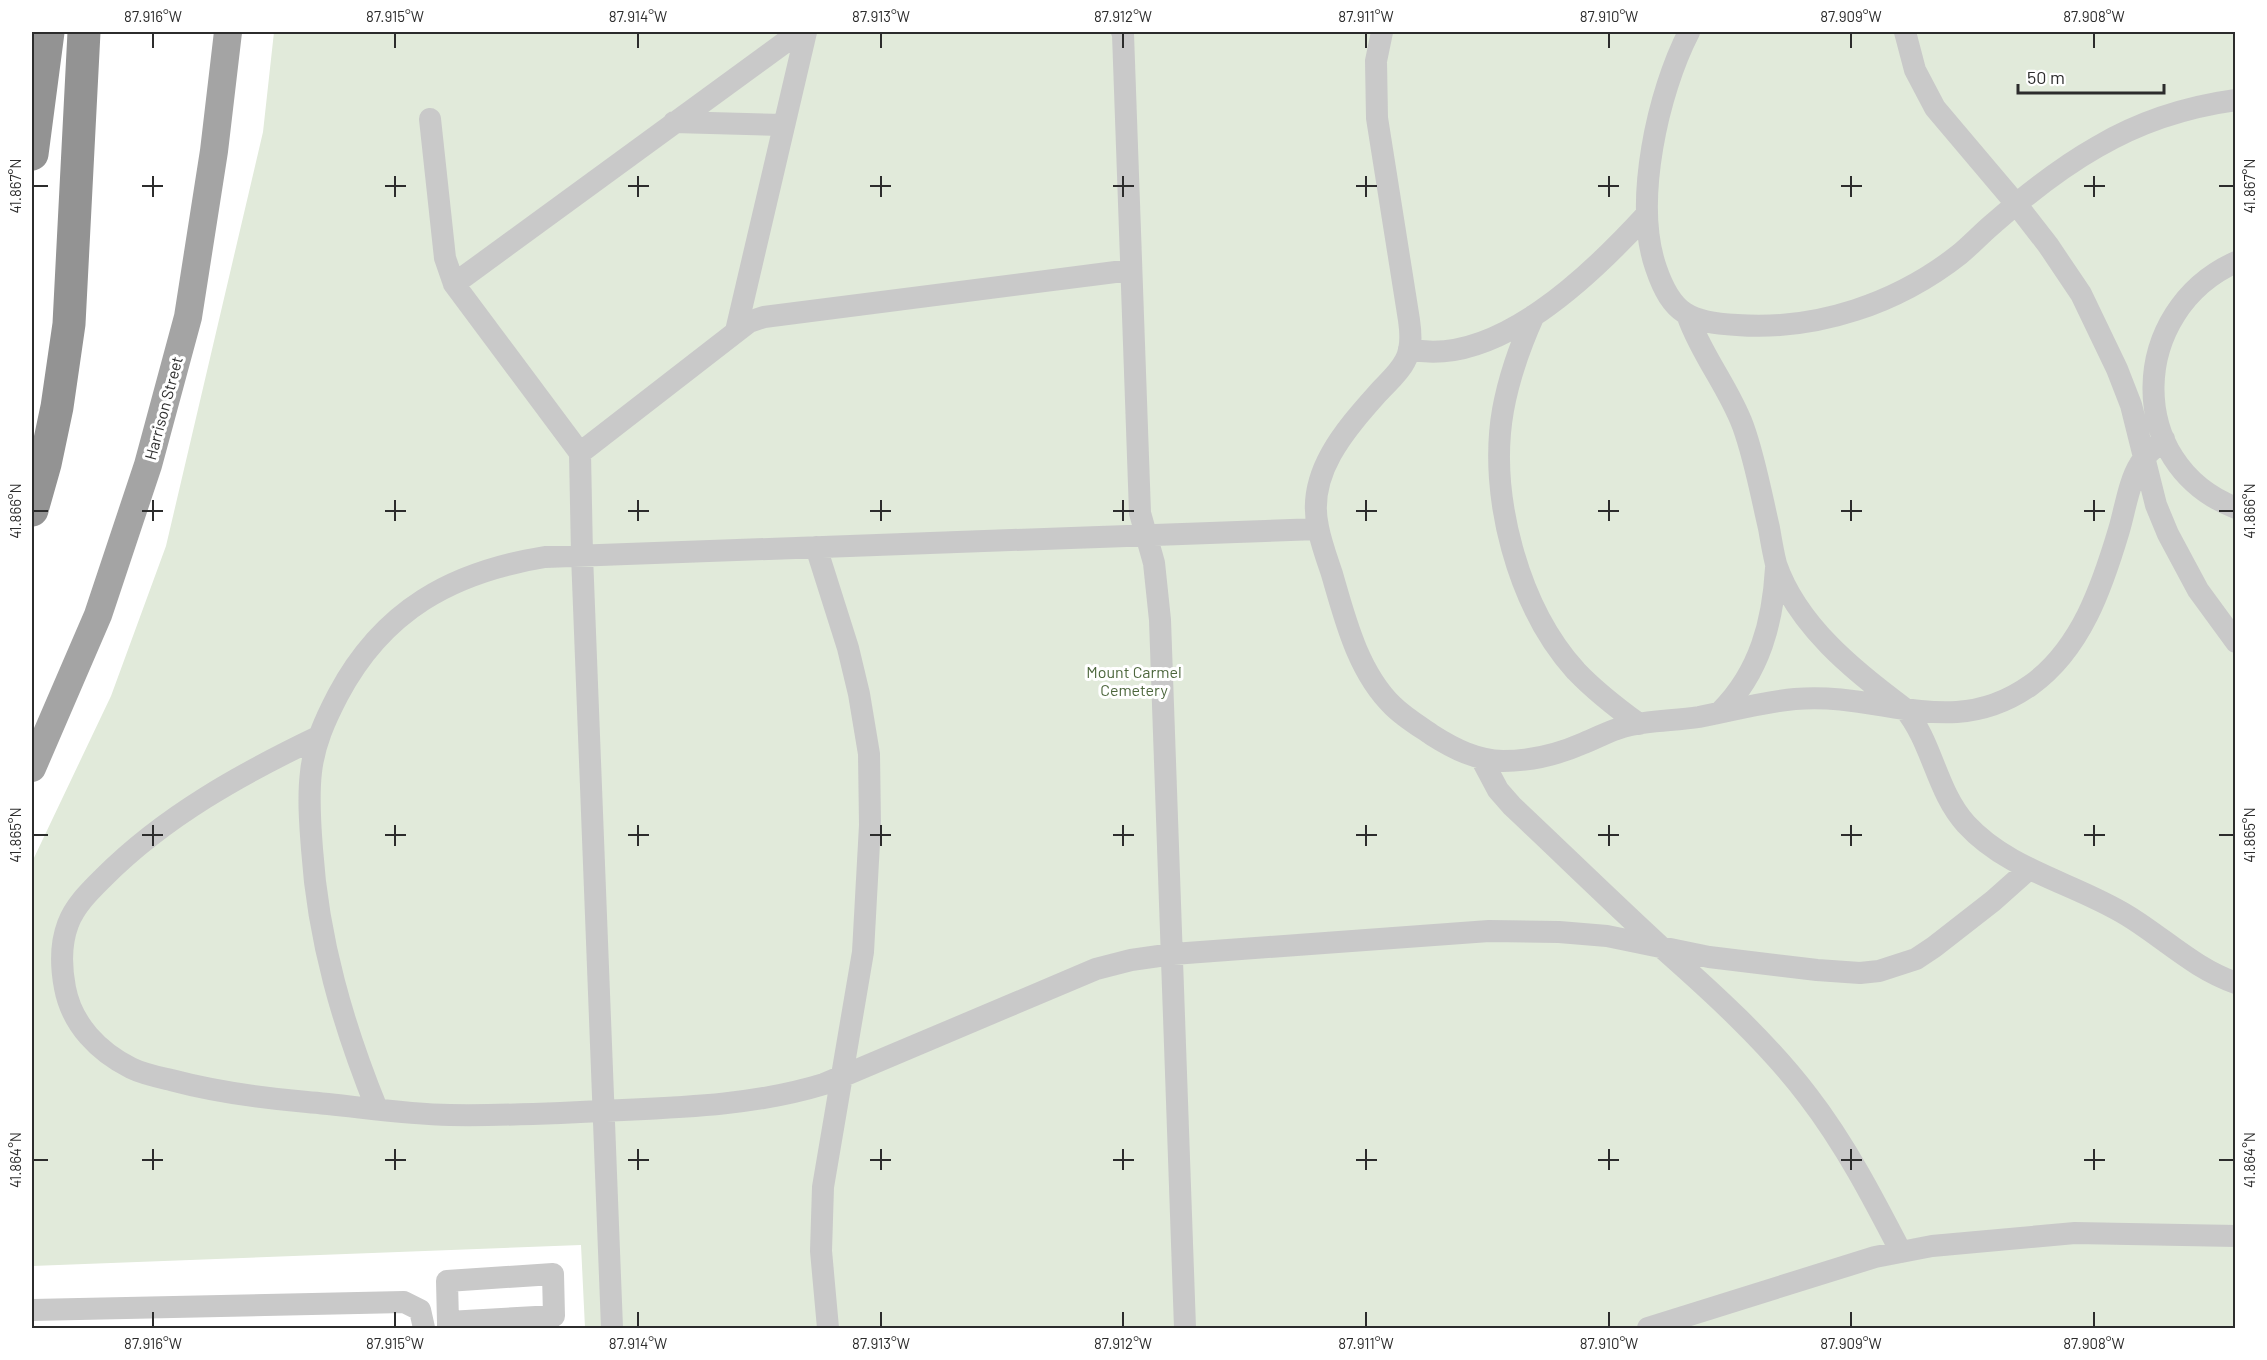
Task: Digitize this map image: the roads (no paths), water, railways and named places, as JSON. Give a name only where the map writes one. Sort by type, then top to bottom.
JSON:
[{"type":"highway","points":[[32,154],[48,32]]},
{"type":"highway","points":[[32,510],[57,407],[69,324],[84,32]]},
{"type":"main road","name":"Harrison Street","points":[[32,768],[98,615],[148,465],[185,328],[214,151],[228,32]]},
{"type":"lane","points":[[454,284],[799,32]]},
{"type":"lane","points":[[736,331],[806,32]]},
{"type":"lane","points":[[1122,32],[1140,513],[1159,591],[1185,1329]]},
{"type":"lane","points":[[1382,32],[1376,61],[1376,110],[1386,186],[1409,320],[1409,349],[1399,370],[1337,443],[1327,461],[1316,494],[1315,512],[1318,530],[1351,635],[1360,656],[1381,692],[1393,706],[1462,753],[1502,761],[1544,756],[1585,743],[1608,732],[1639,724],[1700,717],[1721,711],[1800,699],[1858,700],[1942,714],[1966,713],[1984,709],[2016,695],[2052,668],[2076,638],[2099,589],[2138,466],[2164,439]]},
{"type":"lane","points":[[1689,32],[1671,72],[1661,105],[1651,162],[1647,232],[1656,268],[1673,302],[1688,317],[1698,341],[1739,416],[1748,439],[1776,564],[1791,594],[1822,637],[1841,657],[1904,708],[1920,731],[1948,796],[1966,825],[2001,854],[2106,903],[2207,971],[2235,983]]},
{"type":"lane","points":[[1905,32],[1915,70],[1929,98],[1947,124],[2017,205],[2067,272],[2090,312],[2131,405],[2156,505],[2168,534],[2198,590],[2235,642]]},
{"type":"lane","points":[[1688,317],[1735,325],[1777,327],[1824,320],[1854,310],[1904,289],[1943,267],[2066,166],[2140,124],[2187,109],[2235,100]]},
{"type":"lane","points":[[430,119],[445,258],[454,284],[580,453],[612,1329]]},
{"type":"lane","points":[[674,122],[784,125]]},
{"type":"lane","points":[[1409,349],[1439,352],[1474,346],[1515,328],[1580,279],[1647,214]]},
{"type":"lane","points":[[2235,262],[2190,292],[2174,313],[2162,335],[2156,353],[2152,388],[2158,422],[2173,456],[2196,484],[2235,508]]},
{"type":"lane","points":[[580,453],[749,322],[764,318],[1131,270]]},
{"type":"lane","points":[[1534,315],[1516,361],[1503,412],[1499,460],[1508,531],[1527,592],[1562,654],[1594,688],[1639,724]]},
{"type":"lane","points":[[377,1109],[342,1014],[329,967],[314,886],[310,833],[311,772],[318,737],[346,680],[382,633],[403,613],[457,581],[488,568],[545,557],[1318,530]]},
{"type":"lane","points":[[816,547],[848,648],[859,694],[869,754],[870,825],[862,952],[828,1150],[822,1222],[823,1272],[828,1329]]},
{"type":"lane","points":[[1721,711],[1745,682],[1759,654],[1774,599],[1776,564]]},
{"type":"lane","points":[[318,737],[264,763],[183,812],[118,863],[80,904],[69,922],[61,958],[62,976],[74,1016],[83,1030],[112,1057],[134,1069],[194,1086],[267,1098],[377,1109],[447,1115],[693,1107],[751,1100],[801,1091],[824,1084],[1096,969],[1131,960],[1173,954],[1513,931],[1559,932],[1607,936],[1709,957],[1817,970],[1860,973],[1879,971],[1916,959],[1934,947],[1993,901],[2029,869]]},
{"type":"lane","points":[[1481,758],[1498,790],[1512,806],[1663,948],[1701,980],[1789,1072],[1808,1095],[1862,1178],[1901,1252]]},
{"type":"lane","points":[[1648,1329],[1843,1266],[1932,1246],[2075,1233],[2235,1236]]},
{"type":"lane","points":[[553,1274],[554,1316],[448,1325],[447,1281],[553,1274]]},
{"type":"lane","points":[[32,1310],[154,1318],[404,1302],[420,1310],[424,1329]]},
{"type":"park label","name":"Mount Carmel Cemetery","points":[[1134,680]]}]
